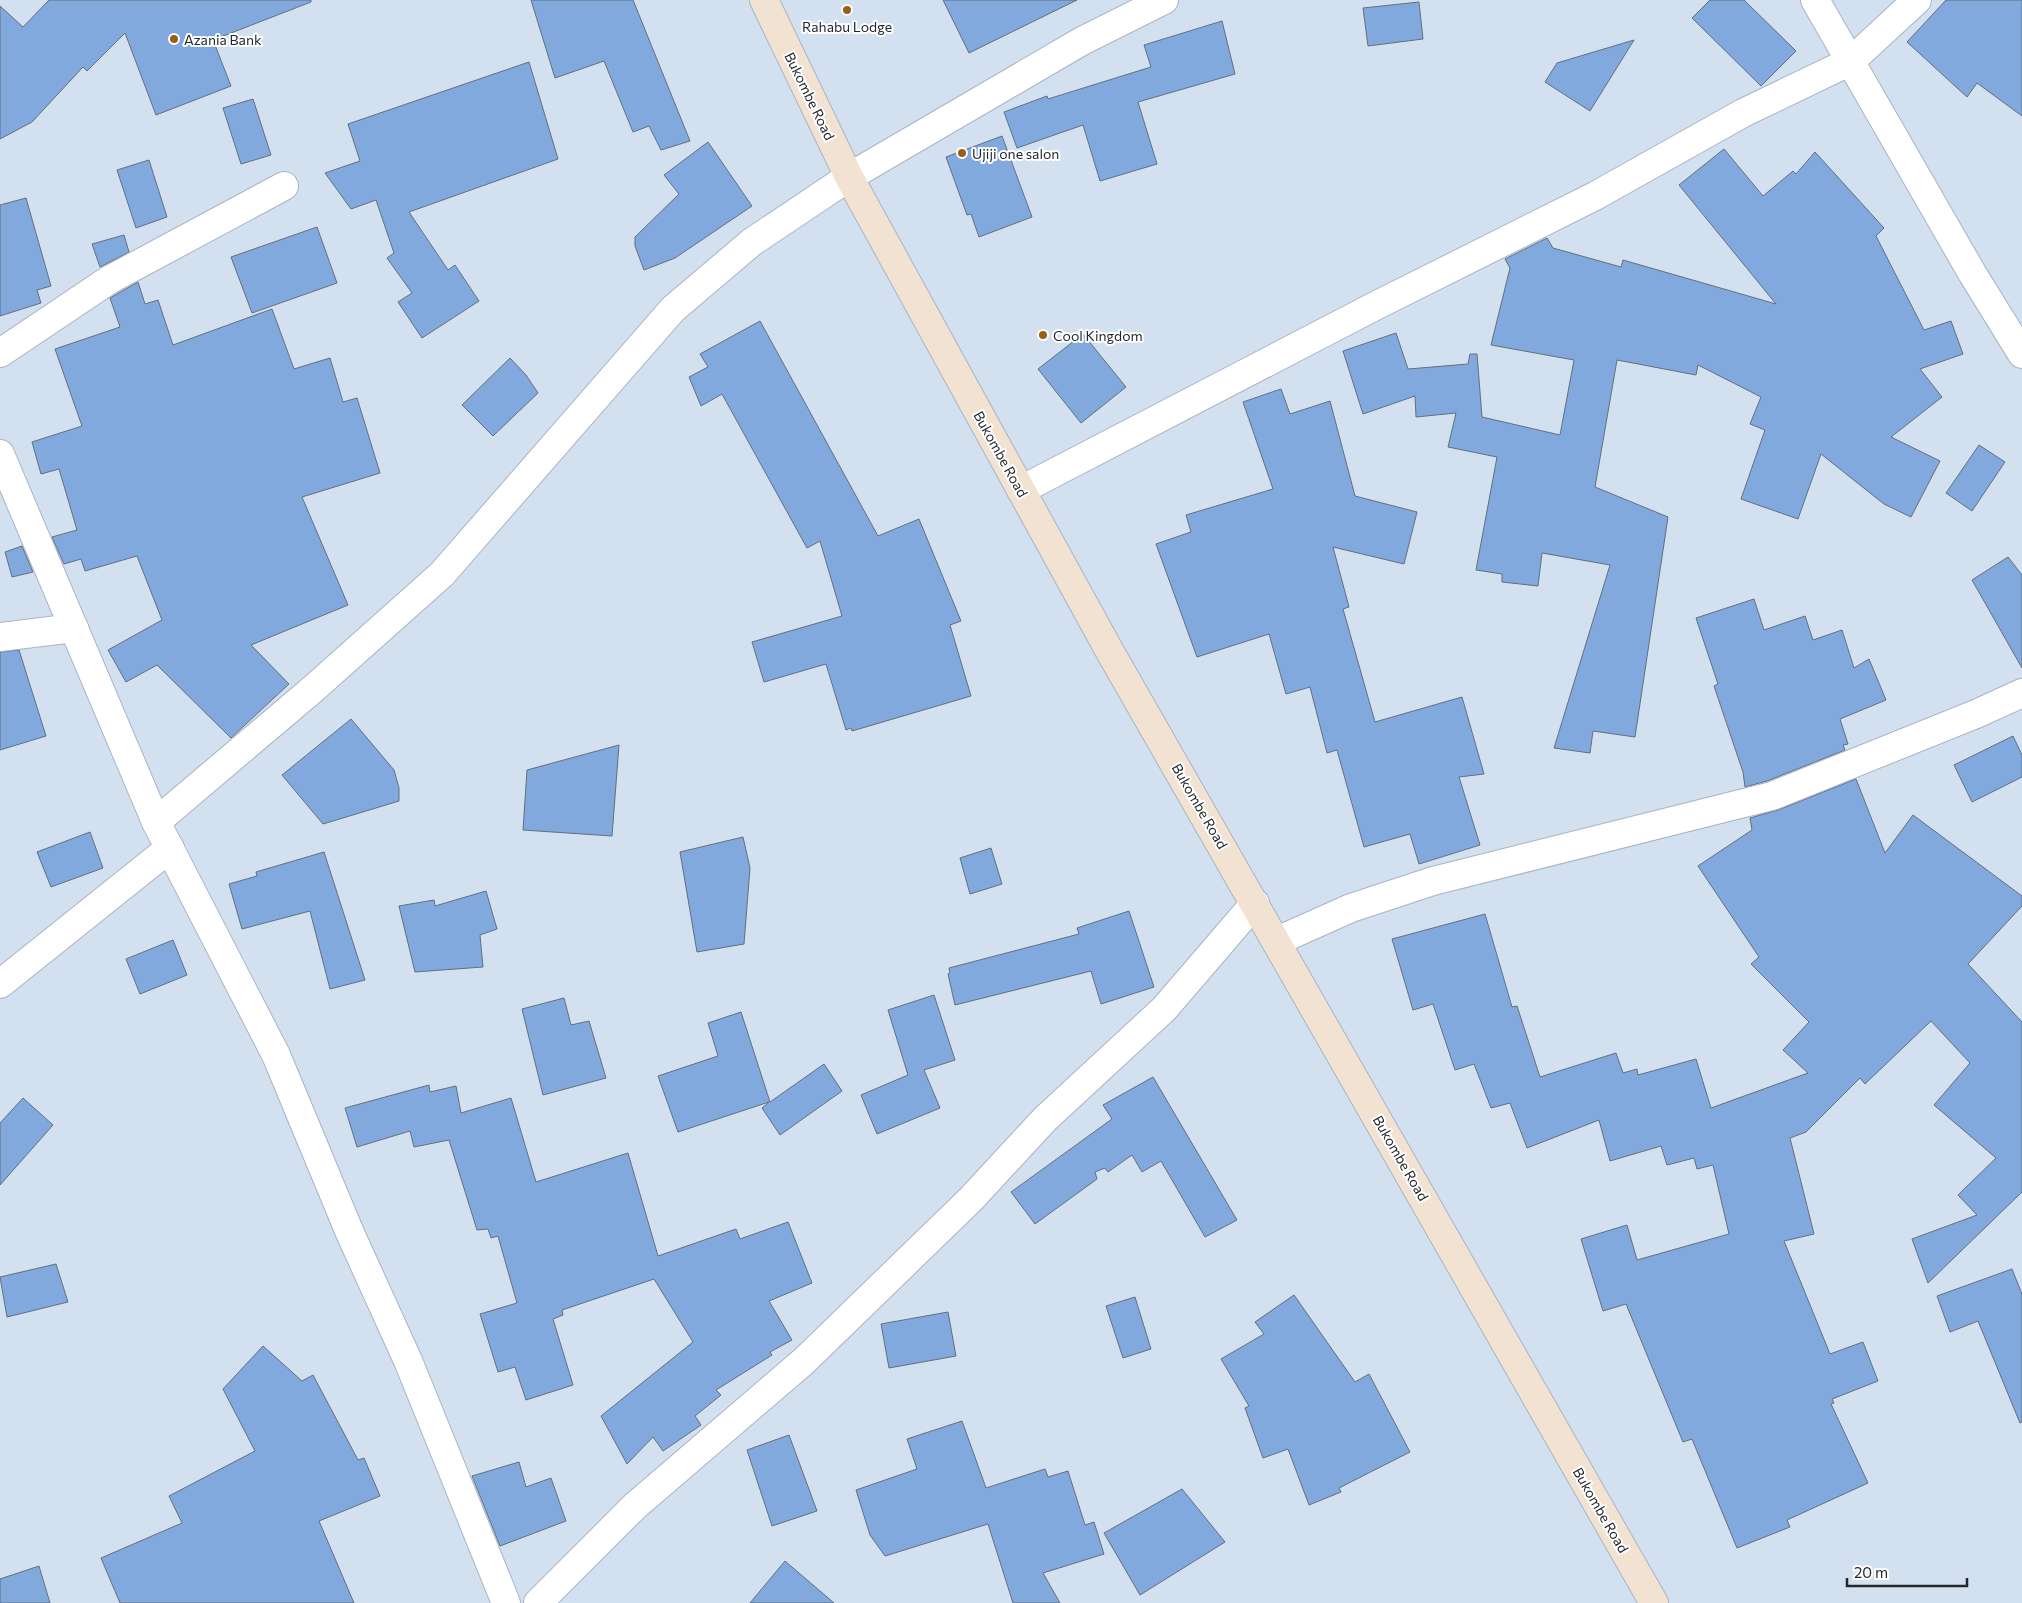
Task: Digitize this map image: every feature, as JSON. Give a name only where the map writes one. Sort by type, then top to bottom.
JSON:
[{"type":"main road","name":"Bukombe Road","points":[[764,0],[849,177],[1021,490],[1110,650],[1654,1603]]},
{"type":"street","points":[[156,822],[313,689],[442,574],[673,308],[752,242],[849,177],[1082,41],[1164,0]]},
{"type":"street","points":[[1815,0],[1972,273],[2022,354]]},
{"type":"street","points":[[1021,490],[1377,304],[1595,196],[1743,113],[1851,61],[1917,0]]},
{"type":"street","points":[[0,353],[109,280],[284,186]]},
{"type":"street","points":[[0,454],[156,822],[276,1055],[350,1233],[409,1363],[506,1603]]},
{"type":"street","points":[[0,637],[74,628]]},
{"type":"street","points":[[1277,941],[1351,908],[1433,881],[1772,796],[1976,714],[2022,693]]},
{"type":"street","points":[[0,984],[170,848]]},
{"type":"street","points":[[538,1603],[635,1506],[804,1361],[950,1219],[1045,1118],[1164,1009],[1255,903]]},
{"type":"building","points":[[49,0],[311,0],[311,2],[213,40],[231,86],[156,115],[125,33],[87,71],[83,67],[32,122],[0,139],[0,6],[23,27]]},
{"type":"building","points":[[531,0],[633,0],[690,141],[661,150],[649,126],[633,132],[604,61],[555,78]]},
{"type":"building","points":[[943,0],[1077,0],[969,53]]},
{"type":"building","points":[[1710,0],[1744,0],[1796,51],[1761,86],[1692,18]]},
{"type":"building","points":[[1946,0],[2022,0],[2022,116],[1977,83],[1967,97],[1907,42]]},
{"type":"building","points":[[1419,2],[1423,39],[1368,46],[1363,8]]},
{"type":"building","points":[[1222,21],[1235,74],[1138,102],[1157,164],[1100,181],[1083,125],[1017,148],[1004,112],[1047,96],[1048,99],[1151,67],[1144,45]]},
{"type":"building","points":[[1634,40],[1590,111],[1545,82],[1557,63]]},
{"type":"building","points":[[529,62],[558,159],[409,212],[448,270],[455,265],[479,301],[422,338],[398,302],[412,293],[387,258],[394,253],[376,200],[351,209],[325,173],[360,161],[348,124]]},
{"type":"building","points":[[253,99],[271,155],[241,164],[223,108]]},
{"type":"building","points":[[1002,136],[1032,217],[979,237],[971,214],[967,215],[946,157]]},
{"type":"building","points":[[708,142],[752,206],[675,258],[644,270],[635,246],[635,237],[679,194],[664,175]]},
{"type":"building","points":[[1724,149],[1763,196],[1793,171],[1796,174],[1815,152],[1884,228],[1876,236],[1924,330],[1951,321],[1963,354],[1920,369],[1942,397],[1891,437],[1940,461],[1911,517],[1884,504],[1821,454],[1798,519],[1741,499],[1765,430],[1750,424],[1761,397],[1698,365],[1696,375],[1617,360],[1595,487],[1668,517],[1635,737],[1593,731],[1590,753],[1554,748],[1610,565],[1542,553],[1538,586],[1502,582],[1502,574],[1476,570],[1497,457],[1448,447],[1456,413],[1416,417],[1415,396],[1363,414],[1343,351],[1396,333],[1408,369],[1468,364],[1470,354],[1477,354],[1482,417],[1560,435],[1574,360],[1491,345],[1510,268],[1505,259],[1547,238],[1553,248],[1621,267],[1623,260],[1776,304],[1679,185]]},
{"type":"building","points":[[149,160],[167,217],[136,228],[117,170]]},
{"type":"building","points":[[26,198],[51,286],[37,290],[41,303],[0,316],[0,205]]},
{"type":"building","points":[[317,227],[337,283],[252,313],[231,257]]},
{"type":"building","points":[[124,235],[129,252],[100,267],[92,244]]},
{"type":"building","points":[[138,282],[145,304],[158,300],[173,345],[272,309],[294,369],[330,358],[343,402],[357,398],[380,473],[302,497],[348,605],[251,645],[289,684],[231,738],[157,665],[126,682],[108,650],[162,620],[137,556],[85,571],[81,559],[64,564],[52,537],[77,530],[59,469],[41,474],[32,442],[82,426],[55,349],[120,327],[110,298]]},
{"type":"building","points":[[760,321],[878,536],[919,519],[961,621],[950,625],[971,696],[852,731],[851,728],[846,730],[826,664],[764,682],[752,642],[842,616],[820,541],[807,548],[722,394],[701,406],[689,377],[708,367],[700,354]]},
{"type":"building","points":[[1083,334],[1126,387],[1081,423],[1038,369]]},
{"type":"building","points":[[510,358],[526,375],[538,393],[493,436],[462,405]]},
{"type":"building","points":[[1281,389],[1290,414],[1330,401],[1355,496],[1417,512],[1404,564],[1333,547],[1349,607],[1343,609],[1375,722],[1462,697],[1484,774],[1459,777],[1480,845],[1419,864],[1410,834],[1364,847],[1337,750],[1327,753],[1310,687],[1286,694],[1269,634],[1197,657],[1156,544],[1191,532],[1186,515],[1273,489],[1243,402]]},
{"type":"building","points":[[1979,445],[2005,462],[1972,511],[1946,493]]},
{"type":"building","points":[[22,546],[33,572],[12,577],[5,552]]},
{"type":"building","points":[[2008,557],[2022,575],[2022,668],[1972,580]]},
{"type":"building","points":[[1754,599],[1764,630],[1805,616],[1813,640],[1842,630],[1854,668],[1869,659],[1886,700],[1840,719],[1848,744],[1843,745],[1845,750],[1767,781],[1745,787],[1743,772],[1714,686],[1718,684],[1696,618]]},
{"type":"building","points":[[19,650],[46,736],[0,750],[0,652]]},
{"type":"building","points":[[351,719],[394,770],[399,788],[399,801],[323,824],[282,775]]},
{"type":"building","points":[[2013,736],[2022,755],[2022,777],[1972,802],[1954,765]]},
{"type":"building","points":[[619,745],[612,836],[523,830],[527,770]]},
{"type":"building","points":[[1856,779],[1885,853],[1913,815],[2022,896],[2022,906],[1968,964],[2022,1022],[2022,1192],[1928,1283],[1912,1239],[1977,1215],[1958,1195],[1996,1158],[1934,1105],[1970,1063],[1931,1021],[1865,1084],[1860,1078],[1806,1132],[1790,1138],[1814,1234],[1784,1241],[1830,1354],[1863,1342],[1878,1381],[1832,1399],[1834,1403],[1831,1404],[1868,1483],[1787,1520],[1790,1527],[1737,1548],[1692,1439],[1683,1442],[1626,1304],[1603,1311],[1581,1239],[1627,1225],[1637,1260],[1729,1234],[1713,1165],[1697,1169],[1694,1158],[1667,1165],[1661,1146],[1610,1161],[1599,1120],[1527,1148],[1510,1103],[1491,1108],[1474,1064],[1455,1070],[1433,1004],[1413,1010],[1392,939],[1485,914],[1512,1007],[1517,1006],[1540,1077],[1616,1053],[1623,1073],[1637,1069],[1638,1075],[1696,1059],[1711,1108],[1808,1073],[1783,1050],[1809,1022],[1751,964],[1759,957],[1698,866],[1752,830],[1750,818],[1778,810]]},
{"type":"building","points":[[90,832],[103,868],[51,887],[37,852]]},
{"type":"building","points":[[743,837],[750,868],[744,944],[697,952],[680,852]]},
{"type":"building","points":[[991,848],[1002,884],[970,894],[960,858]]},
{"type":"building","points":[[324,852],[365,980],[330,989],[310,911],[242,929],[229,884],[257,876],[256,872]]},
{"type":"building","points":[[486,891],[497,929],[480,935],[483,967],[415,972],[399,906],[434,900],[435,906]]},
{"type":"building","points":[[1129,911],[1154,987],[1101,1004],[1091,971],[955,1005],[948,974],[950,973],[949,968],[1079,934],[1077,928]]},
{"type":"building","points":[[173,940],[187,975],[140,994],[126,959]]},
{"type":"building","points":[[934,995],[955,1060],[924,1070],[940,1108],[877,1134],[861,1095],[908,1075],[888,1010]]},
{"type":"building","points":[[564,998],[571,1025],[589,1021],[606,1078],[543,1095],[522,1009]]},
{"type":"building","points":[[741,1012],[770,1102],[824,1064],[842,1091],[780,1135],[762,1108],[769,1102],[678,1132],[658,1076],[718,1056],[708,1023]]},
{"type":"building","points":[[1153,1077],[1237,1220],[1205,1237],[1161,1161],[1142,1172],[1132,1155],[1108,1172],[1105,1168],[1095,1172],[1097,1179],[1035,1224],[1011,1192],[1112,1119],[1103,1105]]},
{"type":"building","points":[[429,1085],[430,1092],[456,1086],[461,1113],[511,1098],[536,1182],[628,1153],[658,1256],[736,1229],[740,1239],[788,1222],[812,1283],[769,1301],[792,1340],[770,1352],[772,1355],[716,1390],[721,1395],[695,1416],[701,1425],[663,1451],[653,1437],[627,1464],[601,1416],[693,1342],[654,1279],[562,1310],[563,1315],[553,1319],[573,1385],[526,1400],[515,1367],[498,1372],[480,1314],[517,1303],[498,1236],[491,1238],[488,1229],[477,1230],[449,1140],[414,1147],[410,1131],[357,1147],[345,1108]]},
{"type":"building","points":[[23,1098],[53,1125],[0,1185],[0,1123]]},
{"type":"building","points":[[56,1264],[68,1302],[7,1317],[0,1277]]},
{"type":"building","points":[[2012,1269],[2022,1294],[2022,1422],[2020,1423],[1978,1321],[1950,1332],[1937,1296]]},
{"type":"building","points":[[1294,1295],[1355,1382],[1369,1374],[1410,1452],[1339,1488],[1341,1492],[1309,1505],[1288,1449],[1263,1458],[1245,1408],[1249,1406],[1221,1359],[1264,1334],[1255,1322]]},
{"type":"building","points":[[1135,1297],[1151,1349],[1123,1358],[1106,1306]]},
{"type":"building","points":[[948,1312],[956,1356],[889,1368],[881,1324]]},
{"type":"building","points":[[263,1346],[302,1381],[313,1375],[358,1460],[364,1458],[380,1496],[319,1521],[354,1603],[120,1603],[101,1558],[182,1523],[169,1496],[255,1451],[223,1389]]},
{"type":"building","points":[[962,1421],[986,1488],[1045,1469],[1048,1477],[1068,1471],[1085,1525],[1094,1522],[1104,1554],[1043,1573],[1060,1603],[1013,1603],[988,1524],[885,1556],[870,1535],[856,1490],[917,1469],[907,1439]]},
{"type":"building","points":[[789,1435],[817,1511],[772,1526],[747,1450]]},
{"type":"building","points":[[519,1462],[526,1487],[551,1478],[566,1521],[500,1546],[472,1476]]},
{"type":"building","points":[[1182,1489],[1225,1542],[1140,1595],[1104,1533]]},
{"type":"building","points":[[785,1561],[834,1603],[750,1603]]},
{"type":"building","points":[[39,1566],[50,1603],[0,1603],[0,1579]]},
{"type":"place","name":"Rahabu Lodge","points":[[847,10]]},
{"type":"place","name":"Azania Bank","points":[[174,39]]},
{"type":"place","name":"Ujiji one salon","points":[[962,153]]},
{"type":"place","name":"Cool Kingdom","points":[[1043,335]]}]
